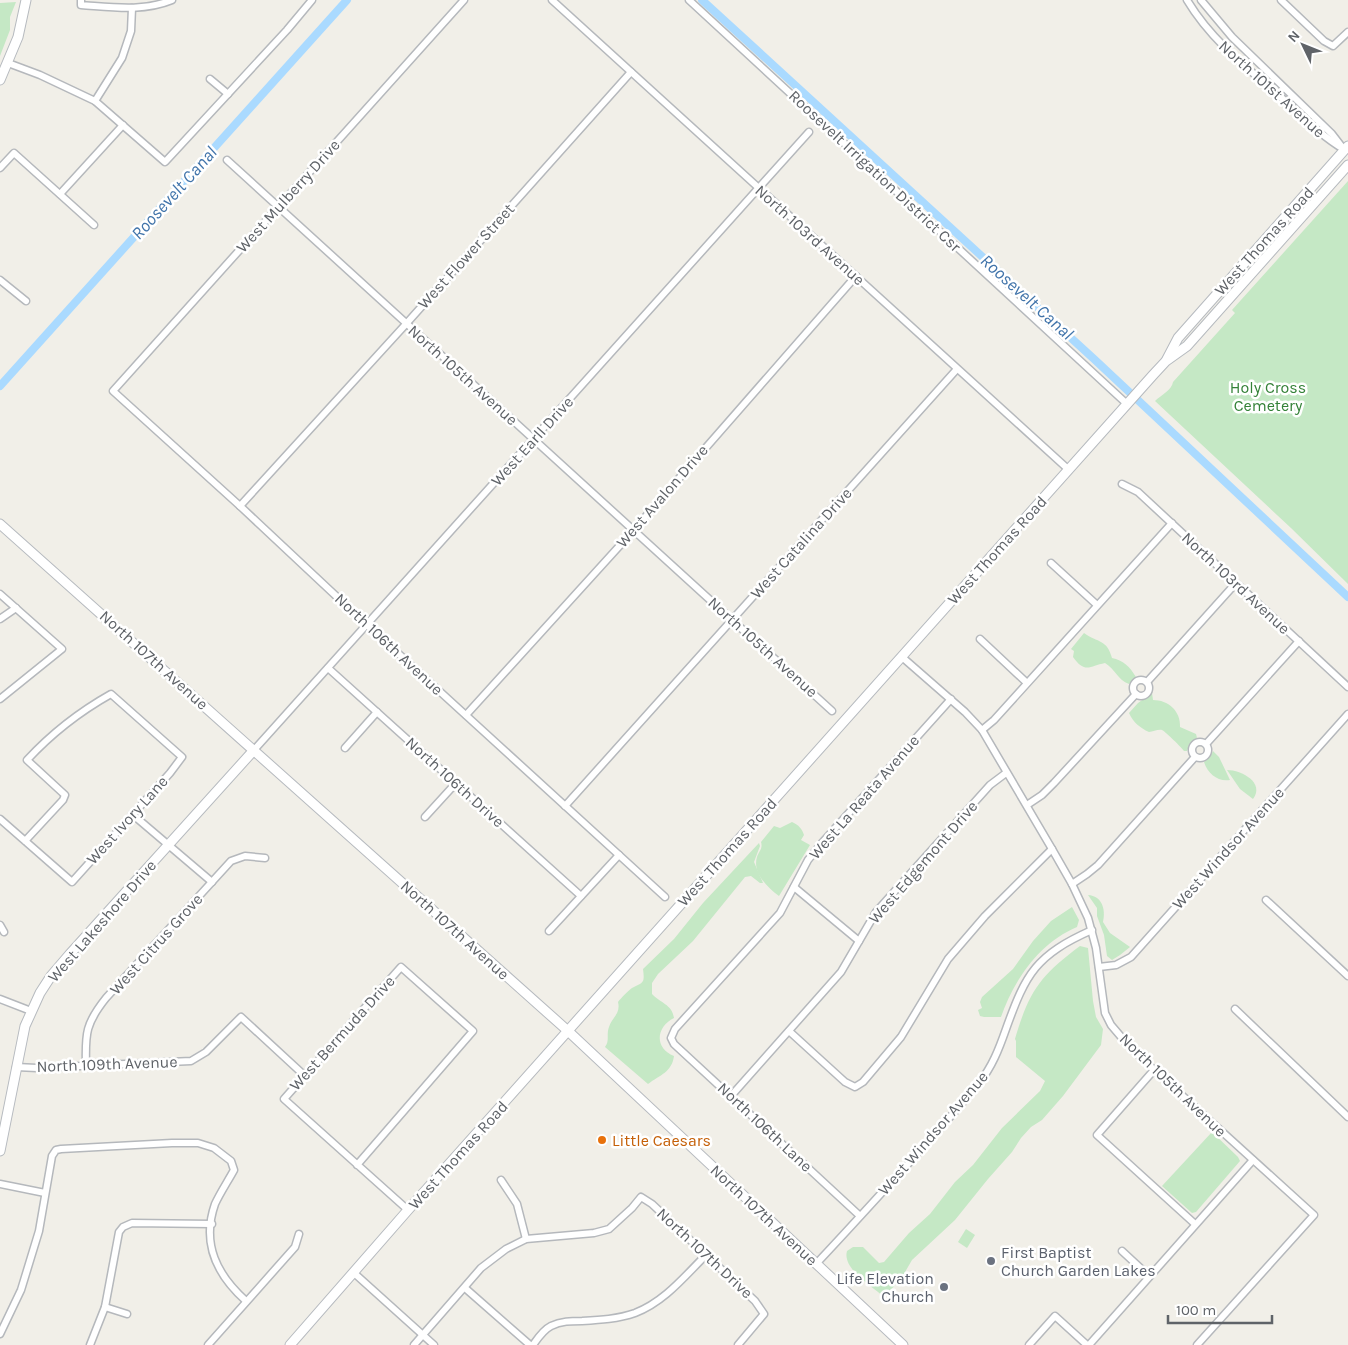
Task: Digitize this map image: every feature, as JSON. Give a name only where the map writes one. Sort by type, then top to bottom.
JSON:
[{"type":"main road","points":[[0,80],[18,37],[26,0]]},
{"type":"main road","name":"West Thomas Road","points":[[1166,361],[1178,338],[1346,148]]},
{"type":"main road","name":"West Thomas Road","points":[[290,1345],[408,1210],[1127,404],[1166,361],[1187,346],[1348,165]]},
{"type":"main road","name":"North 107th Avenue","points":[[0,524],[568,1031],[903,1345]]},
{"type":"main road","name":"West Lakeshore Drive","points":[[0,1151],[25,1026],[31,1011],[51,976],[254,750]]},
{"type":"street","points":[[81,2],[132,8],[159,5],[172,0]]},
{"type":"street","points":[[8,63],[40,75],[95,101],[165,162],[287,30],[312,0]]},
{"type":"street","name":"West Mulberry Drive","points":[[113,392],[464,0]]},
{"type":"street","name":"North 103rd Avenue","points":[[552,0],[1069,470]]},
{"type":"street","name":"Roosevelt Irrigation District Csr","points":[[689,0],[1127,404]]},
{"type":"street","name":"North 101st Avenue","points":[[1187,0],[1203,24],[1248,70],[1326,139],[1346,148]]},
{"type":"street","name":"North 101st Avenue","points":[[1201,0],[1232,37],[1346,148]]},
{"type":"street","points":[[1281,0],[1324,41],[1334,46],[1348,32]]},
{"type":"street","points":[[95,101],[122,58],[131,31],[132,8]]},
{"type":"street","name":"West Flower Street","points":[[240,506],[406,324],[630,72]]},
{"type":"street","points":[[210,79],[228,94]]},
{"type":"street","points":[[60,194],[123,125]]},
{"type":"street","name":"West Earll Drive","points":[[254,750],[809,132]]},
{"type":"street","points":[[0,168],[14,153],[94,225]]},
{"type":"street","name":"North 105th Avenue","points":[[227,160],[832,711]]},
{"type":"street","name":"West Avalon Drive","points":[[466,715],[633,530],[856,276]]},
{"type":"street","points":[[0,280],[26,301]]},
{"type":"street","name":"West Catalina Drive","points":[[565,806],[957,369]]},
{"type":"street","name":"North 106th Avenue","points":[[113,392],[240,506],[367,625],[665,897]]},
{"type":"street","name":"North 103rd Avenue","points":[[1122,484],[1138,492],[1348,686]]},
{"type":"street","points":[[982,730],[994,720],[1172,523]]},
{"type":"street","points":[[1051,563],[1097,605]]},
{"type":"street","points":[[1147,682],[1236,583]]},
{"type":"street","points":[[0,594],[62,649],[0,699]]},
{"type":"street","points":[[0,619],[16,608]]},
{"type":"street","points":[[980,640],[1027,683]]},
{"type":"street","points":[[1206,744],[1298,641]]},
{"type":"street","name":"North 105th Avenue","points":[[902,657],[951,699],[982,730],[1072,884],[1092,930],[1105,1013],[1111,1025],[1128,1045],[1154,1070],[1314,1215],[1197,1345]]},
{"type":"street","name":"North 106th Drive","points":[[328,668],[581,896]]},
{"type":"street","points":[[1141,680],[1147,682],[1149,689],[1147,694],[1142,696],[1136,694],[1133,687],[1136,682],[1141,680]]},
{"type":"street","name":"West Ivory Lane","points":[[112,694],[182,756],[170,773],[72,882],[25,841],[63,800],[64,795],[26,760],[45,740],[82,710],[112,694]]},
{"type":"street","points":[[1027,806],[1042,795],[1136,694]]},
{"type":"street","name":"West La Reata Avenue","points":[[671,1038],[675,1029],[780,913],[808,860],[820,844],[951,699]]},
{"type":"street","points":[[345,748],[378,712]]},
{"type":"street","name":"West Windsor Avenue","points":[[1099,967],[1116,965],[1131,957],[1348,714]]},
{"type":"street","points":[[1199,742],[1206,744],[1208,752],[1205,757],[1195,756],[1192,752],[1194,745],[1199,742]]},
{"type":"street","points":[[1072,884],[1098,864],[1195,756]]},
{"type":"street","name":"West Edgemont Drive","points":[[731,1096],[841,972],[876,912],[990,785],[1006,773]]},
{"type":"street","points":[[425,817],[456,783]]},
{"type":"street","points":[[132,814],[212,882]]},
{"type":"street","points":[[0,819],[25,841]]},
{"type":"street","points":[[789,1031],[845,1082],[855,1087],[863,1082],[901,1037],[948,959],[992,910],[1052,849]]},
{"type":"street","points":[[549,931],[619,855]]},
{"type":"street","name":"West Citrus Grove","points":[[86,1065],[85,1040],[88,1024],[96,1011],[231,861],[245,856],[264,858]]},
{"type":"street","points":[[794,887],[859,941]]},
{"type":"street","points":[[1266,900],[1348,976]]},
{"type":"street","points":[[0,925],[4,932]]},
{"type":"street","name":"West Windsor Avenue","points":[[816,1264],[988,1072],[1017,999],[1032,971],[1041,961],[1065,943],[1092,930]]},
{"type":"street","name":"West Bermuda Drive","points":[[401,967],[473,1031],[357,1164],[284,1099],[305,1076],[401,967]]},
{"type":"street","points":[[0,999],[31,1011]]},
{"type":"street","points":[[1235,1009],[1348,1117]]},
{"type":"street","name":"North 109th Avenue","points":[[16,1067],[37,1068],[191,1061],[206,1052],[241,1017],[305,1076]]},
{"type":"street","name":"North 106th Lane","points":[[671,1038],[674,1044],[860,1216]]},
{"type":"street","points":[[1154,1070],[1097,1135],[1195,1224]]},
{"type":"street","points":[[0,1334],[21,1290],[39,1231],[52,1156],[56,1150],[62,1149],[198,1143],[214,1148],[231,1161],[234,1170],[216,1202],[212,1224],[211,1250],[220,1271],[230,1285],[246,1301]]},
{"type":"street","points":[[1029,1345],[1055,1316],[1088,1345],[1253,1160]]},
{"type":"street","points":[[357,1164],[408,1210]]},
{"type":"street","points":[[414,1345],[481,1268],[492,1259],[526,1239],[517,1204],[501,1180]]},
{"type":"street","points":[[0,1184],[45,1193]]},
{"type":"street","name":"North 107th Drive","points":[[526,1239],[594,1233],[609,1229],[641,1197],[652,1204],[755,1301],[764,1314],[738,1345]]},
{"type":"street","points":[[90,1345],[104,1307],[119,1232],[123,1227],[132,1223],[212,1224]]},
{"type":"street","points":[[208,1345],[295,1247],[299,1234]]},
{"type":"street","points":[[1122,1251],[1149,1276]]},
{"type":"street","points":[[465,1288],[532,1345],[542,1333],[552,1326],[563,1322],[615,1319],[636,1313],[658,1301],[673,1289],[706,1255]]},
{"type":"street","points":[[354,1273],[434,1345]]},
{"type":"street","points":[[104,1307],[127,1314]]},
{"type":"green space","points":[[16,2],[10,17],[10,30],[0,56],[0,3]]},
{"type":"green space","name":"Holy Cross Cemetery","points":[[1348,181],[1348,584],[1155,401],[1171,388],[1173,382],[1235,313],[1232,310]]},
{"type":"green space","points":[[1084,633],[1105,644],[1112,658],[1126,664],[1136,677],[1129,684],[1122,680],[1105,663],[1088,668],[1081,666],[1073,657],[1074,651],[1071,649]]},
{"type":"green space","points":[[1152,693],[1153,700],[1164,702],[1176,711],[1180,727],[1196,734],[1197,738],[1189,745],[1187,751],[1184,751],[1162,730],[1149,732],[1143,729],[1129,713],[1138,703]]},
{"type":"green space","points":[[1213,751],[1219,757],[1230,780],[1221,780],[1214,776],[1206,766],[1204,762]]},
{"type":"green space","points":[[1227,770],[1239,772],[1250,778],[1256,788],[1253,799],[1240,789]]},
{"type":"green space","points":[[792,822],[798,826],[804,835],[801,840],[810,845],[779,896],[762,880],[757,869],[757,857],[761,848],[761,842],[774,826],[780,828]]},
{"type":"green space","points":[[759,843],[760,846],[754,862],[763,883],[760,883],[751,876],[745,877],[693,941],[658,974],[652,983],[652,994],[673,1013],[674,1018],[668,1022],[661,1032],[660,1043],[663,1048],[674,1056],[668,1070],[648,1084],[605,1047],[610,1024],[618,1010],[618,1002],[631,989],[642,982],[644,977],[643,969],[674,939],[703,903]]},
{"type":"green space","points":[[1088,895],[1097,898],[1102,904],[1104,912],[1103,922],[1110,933],[1130,947],[1112,960],[1107,956],[1104,935],[1097,916],[1097,908]]},
{"type":"green space","points":[[1072,907],[1079,920],[1077,927],[1051,943],[1030,964],[1013,990],[1001,1017],[980,1016],[978,1010],[982,1008],[980,1002],[982,997],[1013,969],[1033,941],[1051,921]]},
{"type":"green space","points":[[1080,946],[1088,948],[1093,1001],[1096,1017],[1103,1029],[1101,1045],[1063,1096],[1042,1120],[1031,1127],[1021,1138],[1012,1152],[955,1220],[912,1260],[901,1279],[884,1297],[853,1271],[847,1258],[847,1251],[853,1247],[863,1247],[879,1263],[884,1262],[909,1233],[930,1214],[955,1182],[973,1165],[1002,1128],[1040,1091],[1045,1081],[1016,1057],[1015,1039],[1031,996],[1055,966]]},
{"type":"green space","points":[[1212,1132],[1240,1161],[1196,1212],[1192,1213],[1162,1186]]},
{"type":"green space","points":[[966,1229],[975,1235],[967,1248],[958,1242]]},
{"type":"waterway","name":"Roosevelt Canal","points":[[0,386],[347,0]]},
{"type":"waterway","name":"Roosevelt Canal","points":[[702,0],[1094,359],[1348,597]]},
{"type":"place","name":"Little Caesars","points":[[602,1140]]},
{"type":"place","name":"First Baptist Church Garden Lakes","points":[[991,1261]]},
{"type":"place","name":"Life Elevation Church","points":[[944,1287]]}]
